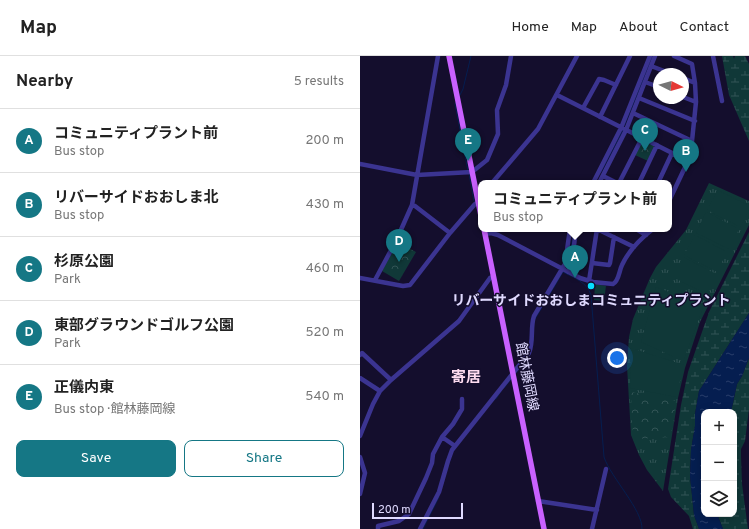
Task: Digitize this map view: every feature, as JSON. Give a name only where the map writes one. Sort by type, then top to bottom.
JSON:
[{"type":"main road","points":[[448,56],[478,194]]},
{"type":"main road","name":"館林藤岡線","points":[[484,232],[543,527]]},
{"type":"street","points":[[375,280],[396,241],[412,205],[416,175],[438,56]]},
{"type":"street","points":[[360,164],[416,175],[472,172],[487,160],[498,134],[497,110],[506,85],[512,56]]},
{"type":"street","points":[[495,180],[537,131],[577,56]]},
{"type":"street","points":[[600,117],[630,56]]},
{"type":"street","points":[[601,180],[623,129],[650,56]]},
{"type":"street","points":[[595,180],[632,113],[655,56]]},
{"type":"street","points":[[672,195],[688,161],[692,141],[696,102],[692,64],[686,58],[674,56]]},
{"type":"street","points":[[713,56],[722,101]]},
{"type":"street","points":[[651,66],[656,68]]},
{"type":"street","points":[[583,108],[599,79],[616,85]]},
{"type":"street","points":[[689,80],[695,83]]},
{"type":"street","points":[[645,82],[653,85]]},
{"type":"street","points":[[557,95],[688,161]]},
{"type":"street","points":[[639,98],[694,121]]},
{"type":"street","points":[[689,99],[696,102]]},
{"type":"street","points":[[632,113],[692,141]]},
{"type":"street","points":[[620,180],[642,138]]},
{"type":"street","points":[[640,180],[657,145]]},
{"type":"street","points":[[659,180],[672,153]]},
{"type":"street","points":[[603,176],[612,180]]},
{"type":"street","points":[[360,278],[403,286],[410,285],[478,200]]},
{"type":"street","points":[[412,205],[450,233]]},
{"type":"street","points":[[488,232],[498,235],[562,269],[589,281],[614,284],[622,266],[634,247],[650,232]]},
{"type":"street","points":[[420,529],[439,492],[450,454],[529,353],[532,342],[532,324],[534,316],[566,260],[570,232]]},
{"type":"street","points":[[568,272],[572,262],[576,232]]},
{"type":"street","points":[[589,281],[597,232]]},
{"type":"street","points":[[603,232],[634,247]]},
{"type":"street","points":[[641,232],[646,235]]},
{"type":"street","points":[[592,263],[609,265],[614,237]]},
{"type":"street","points":[[360,436],[373,404],[380,392],[390,380],[459,322],[490,278],[493,277]]},
{"type":"street","points":[[360,355],[362,353],[390,380]]},
{"type":"street","points":[[360,378],[380,392]]},
{"type":"street","points":[[378,529],[378,526],[399,521],[409,514],[432,463],[432,454],[442,437],[462,410],[462,399]]},
{"type":"street","points":[[442,437],[455,446]]},
{"type":"street","points":[[360,457],[365,474],[360,494]]},
{"type":"street","points":[[592,529],[606,469]]},
{"type":"street","points":[[538,501],[597,510]]},
{"type":"green space","points":[[722,56],[733,56],[734,59],[735,56],[745,56],[749,64],[749,141],[729,95]]},
{"type":"green space","points":[[643,141],[654,146],[648,161],[635,155],[641,142]]},
{"type":"green space","points":[[709,183],[749,201],[749,225],[700,322],[685,368],[678,398],[663,491],[647,470],[631,435],[627,366],[629,337],[633,319],[650,278],[656,267],[686,230]]},
{"type":"green space","points":[[718,190],[749,206],[749,210],[740,227],[707,210]]},
{"type":"green space","points":[[706,212],[739,229],[729,249],[696,233]]},
{"type":"green space","points":[[749,232],[749,313],[699,391],[691,450],[690,476],[694,515],[699,529],[693,529],[689,516],[671,497],[668,489],[681,405],[688,372],[709,312]]},
{"type":"green space","points":[[695,235],[727,252],[717,272],[684,255]]},
{"type":"green space","points":[[398,242],[416,252],[399,281],[382,271]]},
{"type":"green space","points":[[683,257],[716,274],[706,294],[673,277]]},
{"type":"green space","points":[[595,284],[606,286],[604,301],[594,300]]},
{"type":"green space","points":[[656,287],[704,305],[684,359],[672,356],[641,342]]},
{"type":"green space","points":[[631,348],[684,365],[676,397],[630,388]]},
{"type":"green space","points":[[749,358],[749,409],[745,441],[741,449],[742,484],[748,529],[723,529],[718,517],[737,517],[737,409],[732,409],[737,384]]},
{"type":"green space","points":[[631,392],[676,401],[671,437],[635,439],[632,427]]},
{"type":"water","points":[[749,313],[749,358],[737,384],[732,409],[701,409],[701,517],[718,517],[723,529],[699,529],[694,515],[690,476],[691,450],[699,391]]},
{"type":"waterway","points":[[460,95],[463,89],[471,56]]},
{"type":"waterway","points":[[643,79],[652,56]]},
{"type":"waterway","points":[[624,126],[643,80]]},
{"type":"waterway","points":[[456,102],[455,104],[468,171]]},
{"type":"waterway","points":[[601,172],[623,130]]},
{"type":"waterway","points":[[469,174],[474,201]]},
{"type":"waterway","points":[[567,266],[574,232]]},
{"type":"waterway","points":[[563,272],[576,278],[586,287],[591,295],[604,457],[632,503],[641,521],[642,529]]},
{"type":"waterway","points":[[535,319],[563,272]]},
{"type":"waterway","points":[[516,373],[519,369]]},
{"type":"waterway","points":[[504,388],[512,378]]},
{"type":"waterway","points":[[496,399],[501,391]]},
{"type":"waterway","points":[[423,529],[439,497]]},
{"type":"place","name":"杉原公園","points":[[645,151]]},
{"type":"place","name":"正儀内東","points":[[468,161]]},
{"type":"place","name":"リバーサイドおおしま北","points":[[686,172]]},
{"type":"place","name":"東部グラウンドゴルフ公園","points":[[399,262]]},
{"type":"place","name":"コミュニティプラント前","points":[[575,278]]},
{"type":"place","name":"リバーサイドおおしまコミュニティプラント","points":[[591,286]]},
{"type":"district","name":"寄居","points":[[466,378]]}]
